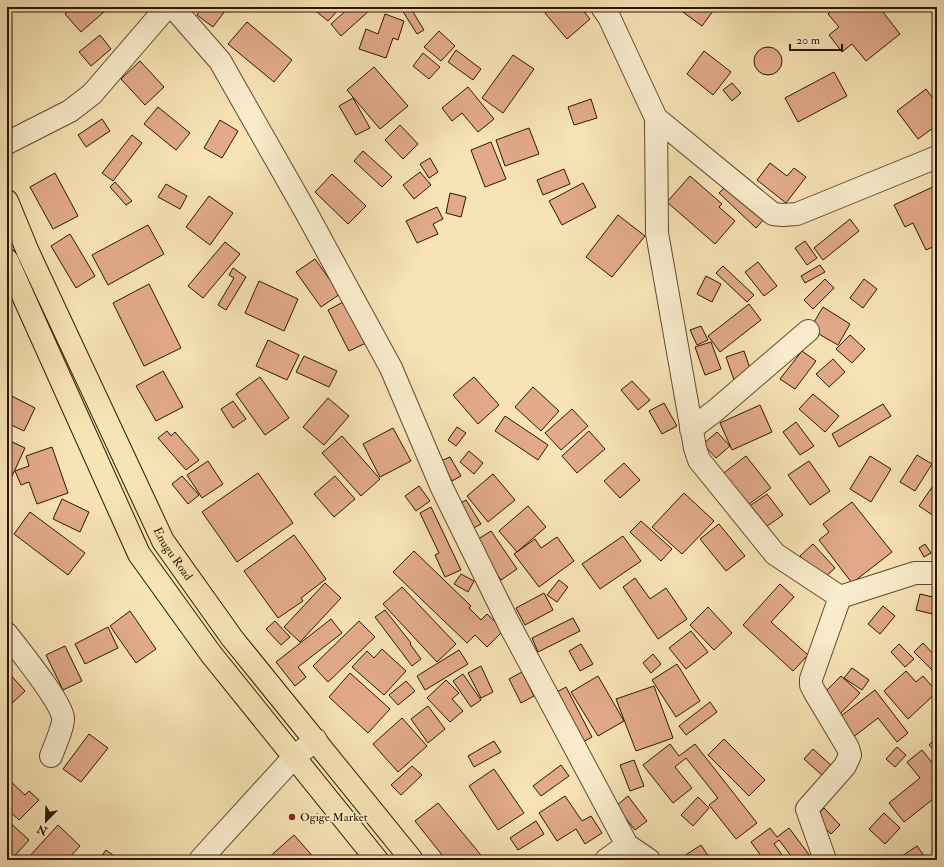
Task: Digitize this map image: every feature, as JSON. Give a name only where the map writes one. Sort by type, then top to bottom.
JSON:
[{"type":"main road","name":"Enugu Road","points":[[7,201],[28,252],[163,541],[232,638],[412,860]]},
{"type":"main road","points":[[7,261],[140,554],[211,654],[377,860]]},
{"type":"street","points":[[7,143],[70,111],[92,94],[167,7]]},
{"type":"street","points":[[173,7],[220,60],[307,214],[387,361],[442,488],[509,624],[627,845],[649,860]]},
{"type":"street","points":[[602,7],[609,17],[656,118],[657,233],[694,448],[699,460],[775,554],[840,597]]},
{"type":"street","points":[[656,118],[773,214],[797,214],[937,157]]},
{"type":"street","points":[[691,430],[808,331]]},
{"type":"street","points":[[840,597],[915,573],[937,573]]},
{"type":"street","points":[[824,860],[807,809],[845,766],[850,755],[848,748],[814,691],[811,685],[811,678],[840,597]]},
{"type":"street","points":[[7,634],[52,695],[61,711],[63,720],[51,756]]},
{"type":"street","points":[[200,860],[294,758],[316,740]]},
{"type":"street","points":[[606,860],[627,845]]},
{"type":"building","points":[[73,7],[102,7],[105,11],[81,32],[65,14]]},
{"type":"building","points":[[202,7],[228,7],[213,27],[197,15]]},
{"type":"building","points":[[321,7],[341,7],[328,21],[317,12]]},
{"type":"building","points":[[350,7],[368,7],[370,10],[341,36],[331,24]]},
{"type":"building","points":[[406,7],[410,7],[424,30],[417,34],[402,10]]},
{"type":"building","points":[[552,7],[580,7],[590,19],[567,39],[545,13]]},
{"type":"building","points":[[620,7],[631,7],[626,12]]},
{"type":"building","points":[[676,7],[716,7],[702,26]]},
{"type":"building","points":[[836,7],[879,7],[900,34],[866,61],[852,44],[842,52],[829,35],[839,27],[828,14]]},
{"type":"building","points":[[385,14],[404,21],[398,40],[393,38],[386,58],[359,49],[366,29],[378,34]]},
{"type":"building","points":[[247,22],[292,60],[274,82],[228,44]]},
{"type":"building","points":[[439,31],[455,46],[441,61],[424,47]]},
{"type":"building","points":[[100,35],[111,49],[91,66],[79,52]]},
{"type":"building","points":[[768,47],[778,51],[782,61],[778,71],[768,75],[758,71],[754,61],[758,51]]},
{"type":"building","points":[[456,50],[481,69],[473,80],[448,62]]},
{"type":"building","points":[[704,51],[731,72],[713,95],[687,74]]},
{"type":"building","points":[[423,53],[440,67],[429,79],[413,66]]},
{"type":"building","points":[[513,55],[534,69],[503,113],[482,98]]},
{"type":"building","points":[[140,61],[164,87],[145,105],[121,79]]},
{"type":"building","points":[[374,67],[408,106],[380,129],[347,90]]},
{"type":"building","points":[[834,72],[847,96],[798,122],[785,98]]},
{"type":"building","points":[[732,83],[741,93],[732,101],[723,90]]},
{"type":"building","points":[[468,87],[494,119],[478,132],[462,113],[452,121],[442,108]]},
{"type":"building","points":[[926,89],[937,104],[937,125],[918,139],[897,111]]},
{"type":"building","points":[[353,98],[370,128],[356,135],[339,106]]},
{"type":"building","points":[[591,99],[597,118],[574,125],[568,107]]},
{"type":"building","points":[[158,107],[190,133],[176,150],[144,124]]},
{"type":"building","points":[[102,119],[110,131],[86,147],[78,135]]},
{"type":"building","points":[[220,120],[238,131],[222,158],[204,148]]},
{"type":"building","points":[[400,125],[418,144],[403,159],[385,140]]},
{"type":"building","points":[[529,128],[539,154],[505,166],[496,140]]},
{"type":"building","points":[[132,135],[142,143],[113,181],[102,173]]},
{"type":"building","points":[[491,142],[506,179],[485,187],[471,150]]},
{"type":"building","points":[[363,151],[392,177],[382,187],[354,161]]},
{"type":"building","points":[[430,158],[438,172],[429,178],[420,164]]},
{"type":"building","points":[[770,163],[787,176],[794,168],[806,177],[786,203],[757,180]]},
{"type":"building","points":[[564,169],[570,184],[543,195],[537,180]]},
{"type":"building","points":[[420,172],[431,185],[414,199],[403,185]]},
{"type":"building","points":[[55,173],[78,216],[53,229],[30,187]]},
{"type":"building","points":[[332,174],[366,206],[348,224],[315,192]]},
{"type":"building","points":[[690,176],[722,204],[719,207],[735,221],[715,244],[667,202]]},
{"type":"building","points":[[115,182],[132,201],[126,205],[110,187]]},
{"type":"building","points":[[583,183],[596,207],[562,225],[549,201]]},
{"type":"building","points":[[729,183],[765,218],[756,228],[719,193]]},
{"type":"building","points":[[166,184],[187,196],[180,209],[158,197]]},
{"type":"building","points":[[937,185],[937,245],[926,250],[913,223],[905,227],[894,205]]},
{"type":"building","points":[[450,193],[466,197],[461,217],[446,213]]},
{"type":"building","points":[[209,196],[233,213],[210,245],[186,227]]},
{"type":"building","points":[[437,207],[443,219],[433,224],[438,234],[417,243],[406,221]]},
{"type":"building","points":[[618,215],[645,236],[612,277],[586,257]]},
{"type":"building","points":[[850,219],[859,231],[823,260],[814,248]]},
{"type":"building","points":[[148,225],[164,254],[108,285],[92,255]]},
{"type":"building","points":[[70,234],[95,276],[76,288],[51,246]]},
{"type":"building","points":[[805,241],[817,258],[807,265],[795,248]]},
{"type":"building","points":[[225,242],[240,254],[203,298],[188,286]]},
{"type":"building","points":[[315,259],[340,294],[321,307],[296,272]]},
{"type":"building","points":[[758,262],[777,286],[764,296],[745,272]]},
{"type":"building","points":[[820,265],[825,272],[805,283],[801,276]]},
{"type":"building","points":[[723,266],[754,295],[747,302],[716,273]]},
{"type":"building","points":[[233,268],[246,277],[226,310],[218,305],[234,278],[229,275]]},
{"type":"building","points":[[706,276],[721,284],[712,302],[697,294]]},
{"type":"building","points":[[825,279],[834,288],[813,309],[804,300]]},
{"type":"building","points":[[864,279],[877,289],[863,308],[850,298]]},
{"type":"building","points":[[259,281],[298,299],[284,331],[245,313]]},
{"type":"building","points":[[149,284],[181,348],[144,366],[113,303]]},
{"type":"building","points":[[347,300],[368,342],[349,351],[328,310]]},
{"type":"building","points":[[749,304],[761,320],[720,352],[708,336]]},
{"type":"building","points":[[823,307],[850,324],[838,345],[810,329]]},
{"type":"building","points":[[701,326],[708,340],[697,345],[690,330]]},
{"type":"building","points":[[7,328],[11,329],[7,339]]},
{"type":"building","points":[[850,335],[865,349],[852,363],[836,349]]},
{"type":"building","points":[[268,340],[299,355],[287,380],[256,366]]},
{"type":"building","points":[[711,342],[721,369],[705,375],[695,347]]},
{"type":"building","points":[[744,351],[753,377],[735,383],[726,357]]},
{"type":"building","points":[[802,351],[816,361],[795,389],[780,379]]},
{"type":"building","points":[[304,356],[337,371],[329,387],[296,372]]},
{"type":"building","points":[[833,359],[845,372],[829,387],[816,374]]},
{"type":"building","points":[[163,371],[183,407],[156,421],[136,386]]},
{"type":"building","points":[[260,377],[289,418],[265,435],[236,394]]},
{"type":"building","points":[[474,377],[499,405],[478,424],[453,395]]},
{"type":"building","points":[[632,381],[650,400],[638,410],[621,390]]},
{"type":"building","points":[[533,387],[559,411],[541,431],[515,407]]},
{"type":"building","points":[[8,394],[35,408],[24,431],[7,423]]},
{"type":"building","points":[[813,394],[839,416],[825,432],[799,409]]},
{"type":"building","points":[[328,398],[349,416],[324,445],[303,427]]},
{"type":"building","points":[[233,401],[246,419],[233,428],[221,409]]},
{"type":"building","points":[[664,403],[677,426],[662,434],[649,411]]},
{"type":"building","points":[[883,404],[891,416],[839,447],[832,434]]},
{"type":"building","points":[[760,405],[772,432],[732,450],[720,423]]},
{"type":"building","points":[[572,409],[588,426],[561,450],[545,433]]},
{"type":"building","points":[[505,416],[548,445],[538,460],[495,431]]},
{"type":"building","points":[[796,422],[814,446],[800,455],[783,432]]},
{"type":"building","points":[[457,427],[466,433],[456,446],[448,440]]},
{"type":"building","points":[[393,428],[411,461],[380,477],[363,444]]},
{"type":"building","points":[[167,431],[171,436],[175,432],[199,460],[186,470],[158,438]]},
{"type":"building","points":[[589,431],[605,449],[577,473],[562,456]]},
{"type":"building","points":[[717,432],[730,446],[716,458],[703,444]]},
{"type":"building","points":[[342,436],[380,479],[361,496],[322,453]]},
{"type":"building","points":[[12,442],[25,448],[7,487],[7,453]]},
{"type":"building","points":[[52,447],[68,493],[37,504],[29,482],[21,485],[15,471],[29,466],[26,456]]},
{"type":"building","points":[[469,451],[483,463],[474,474],[460,462]]},
{"type":"building","points":[[917,455],[932,464],[915,491],[900,482]]},
{"type":"building","points":[[746,456],[771,488],[745,507],[721,475]]},
{"type":"building","points":[[870,456],[891,469],[871,502],[850,489]]},
{"type":"building","points":[[450,457],[461,476],[452,481],[441,461]]},
{"type":"building","points":[[208,461],[223,484],[202,498],[187,475]]},
{"type":"building","points":[[809,461],[830,491],[810,505],[788,475]]},
{"type":"building","points":[[624,463],[640,480],[620,498],[604,481]]},
{"type":"building","points":[[258,473],[293,523],[237,562],[202,512]]},
{"type":"building","points":[[493,474],[515,500],[488,522],[467,496]]},
{"type":"building","points":[[182,476],[199,495],[188,504],[172,484]]},
{"type":"building","points":[[335,476],[355,499],[334,517],[314,494]]},
{"type":"building","points":[[937,480],[937,518],[919,506]]},
{"type":"building","points":[[419,486],[430,501],[416,511],[405,496]]},
{"type":"building","points":[[684,493],[714,521],[682,554],[652,527]]},
{"type":"building","points":[[767,494],[783,515],[760,531],[744,510]]},
{"type":"building","points":[[62,499],[89,512],[80,532],[53,519]]},
{"type":"building","points":[[466,500],[481,524],[472,529],[457,505]]},
{"type":"building","points":[[852,502],[892,552],[852,583],[819,540],[829,532],[823,524]]},
{"type":"building","points":[[528,506],[546,527],[517,552],[499,531]]},
{"type":"building","points":[[431,507],[461,570],[445,577],[435,555],[439,553],[420,513]]},
{"type":"building","points":[[30,512],[85,553],[68,575],[14,534]]},
{"type":"building","points":[[641,521],[672,549],[661,561],[630,532]]},
{"type":"building","points":[[719,524],[745,556],[726,571],[700,539]]},
{"type":"building","points":[[491,531],[517,569],[501,580],[475,541]]},
{"type":"building","points":[[294,535],[326,579],[301,598],[303,601],[278,618],[244,571]]},
{"type":"building","points":[[623,536],[641,561],[600,589],[582,564]]},
{"type":"building","points":[[557,537],[574,561],[539,587],[514,554],[535,539],[541,548]]},
{"type":"building","points":[[813,544],[835,568],[822,580],[800,556]]},
{"type":"building","points":[[925,544],[931,553],[924,557],[919,548]]},
{"type":"building","points":[[414,551],[471,606],[469,608],[481,620],[487,614],[504,630],[487,647],[475,635],[467,643],[393,572]]},
{"type":"building","points":[[461,574],[474,581],[468,592],[454,584]]},
{"type":"building","points":[[635,578],[650,599],[666,588],[687,619],[658,639],[623,587]]},
{"type":"building","points":[[559,580],[568,587],[557,602],[547,595]]},
{"type":"building","points":[[325,583],[341,598],[300,642],[284,627]]},
{"type":"building","points":[[780,584],[794,597],[771,622],[808,655],[793,671],[743,625]]},
{"type":"building","points":[[402,587],[456,644],[437,662],[383,604]]},
{"type":"building","points":[[544,593],[553,610],[525,625],[516,608]]},
{"type":"building","points":[[920,594],[937,598],[937,615],[916,610]]},
{"type":"building","points":[[883,606],[895,616],[880,634],[868,624]]},
{"type":"building","points":[[708,607],[732,633],[714,650],[690,625]]},
{"type":"building","points":[[385,610],[411,643],[410,644],[421,659],[412,666],[375,617]]},
{"type":"building","points":[[130,611],[156,649],[136,663],[110,626]]},
{"type":"building","points":[[573,618],[580,631],[538,652],[532,638]]},
{"type":"building","points":[[331,619],[342,633],[298,667],[306,677],[295,686],[276,662]]},
{"type":"building","points":[[275,621],[290,637],[281,645],[266,629]]},
{"type":"building","points":[[359,621],[375,637],[328,682],[313,666]]},
{"type":"building","points":[[108,627],[118,648],[85,664],[75,644]]},
{"type":"building","points":[[691,631],[708,652],[686,669],[669,648]]},
{"type":"building","points":[[923,643],[937,658],[937,675],[914,652]]},
{"type":"building","points":[[581,644],[593,664],[580,671],[569,651]]},
{"type":"building","points":[[899,644],[914,659],[905,667],[891,652]]},
{"type":"building","points":[[65,646],[82,681],[63,690],[46,655]]},
{"type":"building","points":[[382,649],[406,671],[384,695],[352,667],[367,651],[374,658]]},
{"type":"building","points":[[459,650],[468,664],[425,690],[417,676]]},
{"type":"building","points":[[653,654],[661,664],[651,673],[643,663]]},
{"type":"building","points":[[677,664],[700,701],[676,717],[652,680]]},
{"type":"building","points":[[481,666],[493,692],[481,698],[468,673]]},
{"type":"building","points":[[852,668],[869,680],[862,690],[844,678]]},
{"type":"building","points":[[7,671],[25,691],[7,708]]},
{"type":"building","points":[[906,671],[916,682],[923,676],[937,692],[908,719],[884,691]]},
{"type":"building","points":[[522,672],[534,696],[521,703],[509,679]]},
{"type":"building","points":[[350,673],[390,709],[368,733],[329,697]]},
{"type":"building","points":[[463,674],[481,700],[471,707],[453,681]]},
{"type":"building","points":[[598,676],[624,721],[598,736],[571,692]]},
{"type":"building","points":[[841,676],[860,693],[840,714],[821,696]]},
{"type":"building","points":[[446,680],[459,693],[452,699],[463,711],[450,722],[427,698]]},
{"type":"building","points":[[406,681],[415,691],[398,705],[389,695]]},
{"type":"building","points":[[654,686],[673,738],[636,751],[616,699]]},
{"type":"building","points":[[566,687],[592,737],[581,743],[555,693]]},
{"type":"building","points":[[875,690],[908,733],[897,742],[878,718],[852,738],[837,719]]},
{"type":"building","points":[[710,702],[717,712],[686,735],[679,726]]},
{"type":"building","points":[[428,706],[445,729],[428,743],[411,719]]},
{"type":"building","points":[[402,718],[427,746],[398,772],[373,744]]},
{"type":"building","points":[[89,734],[108,748],[81,782],[63,769]]},
{"type":"building","points":[[937,737],[937,753],[929,745]]},
{"type":"building","points":[[724,739],[765,780],[749,796],[708,755]]},
{"type":"building","points":[[494,741],[501,752],[474,767],[468,756]]},
{"type":"building","points":[[670,744],[679,756],[695,744],[757,823],[736,839],[709,805],[718,798],[686,758],[675,767],[692,788],[673,803],[643,765]]},
{"type":"building","points":[[897,747],[906,755],[895,767],[886,759]]},
{"type":"building","points":[[813,749],[833,767],[824,777],[804,759]]},
{"type":"building","points":[[922,750],[937,769],[937,796],[904,822],[889,803],[920,778],[907,762]]},
{"type":"building","points":[[634,760],[644,786],[630,791],[620,765]]},
{"type":"building","points":[[561,765],[569,776],[541,796],[533,786]]},
{"type":"building","points":[[412,766],[422,775],[401,795],[391,785]]},
{"type":"building","points":[[494,769],[524,813],[498,830],[469,786]]},
{"type":"building","points":[[7,778],[25,795],[29,791],[39,800],[19,820],[7,809]]},
{"type":"building","points":[[565,796],[582,821],[591,816],[602,833],[585,844],[576,829],[557,841],[539,813]]},
{"type":"building","points":[[628,796],[647,821],[635,830],[616,806]]},
{"type":"building","points":[[698,797],[709,808],[693,826],[681,815]]},
{"type":"building","points":[[438,803],[485,860],[446,860],[415,821]]},
{"type":"building","points":[[824,808],[840,825],[831,834],[814,818]]},
{"type":"building","points":[[884,813],[900,828],[885,844],[869,829]]},
{"type":"building","points":[[7,820],[29,840],[11,860],[7,860]]},
{"type":"building","points":[[536,821],[544,834],[518,850],[510,838]]},
{"type":"building","points":[[58,825],[80,846],[67,860],[30,860],[28,858]]},
{"type":"building","points":[[770,828],[777,837],[789,828],[813,860],[794,860],[779,840],[774,844],[786,860],[764,860],[751,842]]},
{"type":"building","points":[[294,835],[316,860],[266,860]]},
{"type":"building","points":[[701,845],[711,860],[687,860],[684,856]]},
{"type":"building","points":[[917,846],[925,857],[921,860],[896,860]]},
{"type":"building","points":[[106,850],[120,860],[99,860]]},
{"type":"building","points":[[888,855],[889,859],[872,860]]},
{"type":"place","name":"Ogige Market","points":[[292,817]]}]
